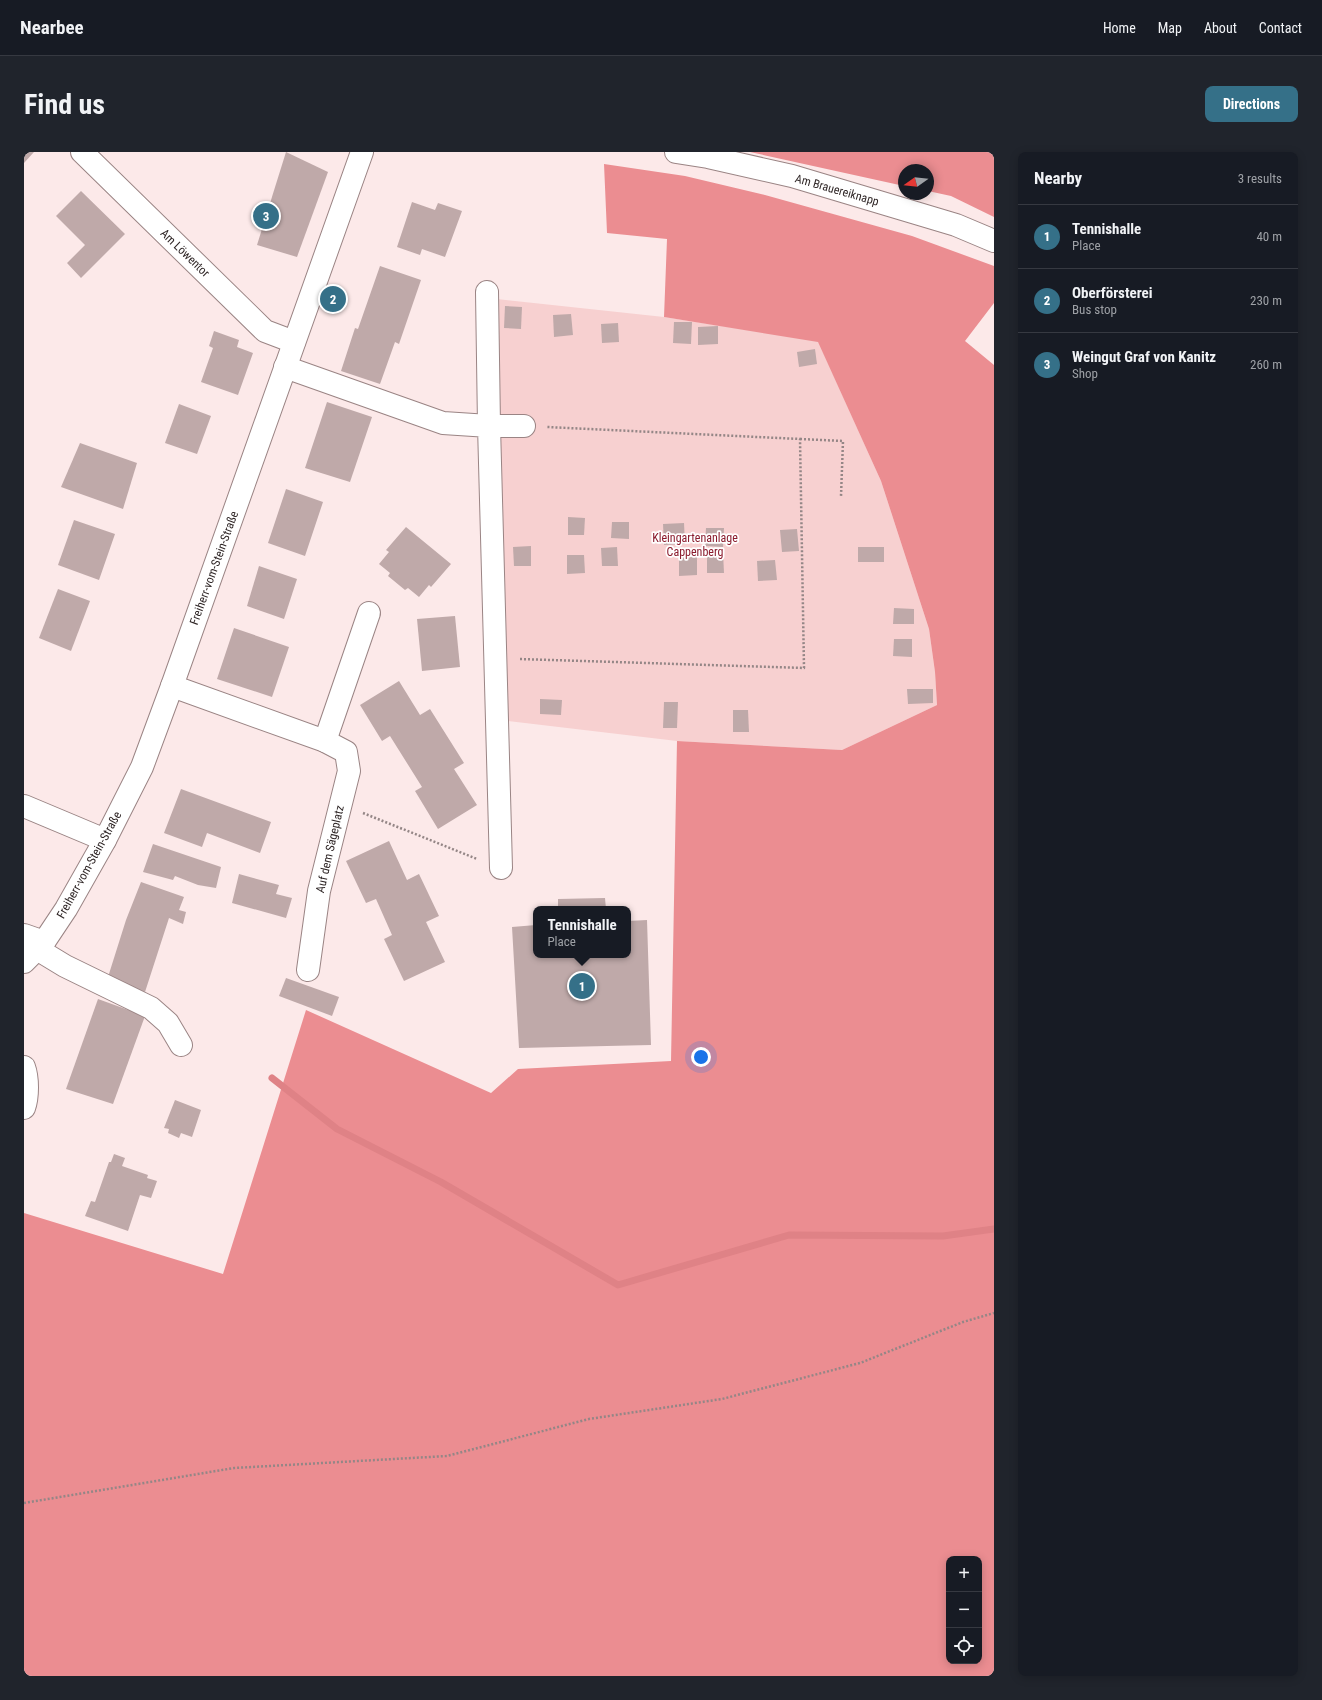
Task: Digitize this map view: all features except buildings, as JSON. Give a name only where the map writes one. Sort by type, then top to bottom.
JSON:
[{"type":"street","name":"Am Löwentor","points":[[82,152],[265,332],[294,342]]},
{"type":"street","name":"Freiherr-vom-Stein-Straße","points":[[32,947],[66,910],[105,840],[142,767],[362,152]]},
{"type":"street","name":"Am Brauereiknapp","points":[[676,152],[708,157],[792,176],[956,225],[994,241]]},
{"type":"street","points":[[487,292],[489,426],[501,868]]},
{"type":"street","points":[[285,367],[443,423],[489,426],[524,426]]},
{"type":"street","points":[[325,741],[369,613]]},
{"type":"street","name":"Auf dem Sägeplatz","points":[[172,686],[325,741],[346,752],[349,771],[319,891],[308,970]]},
{"type":"street","points":[[24,806],[105,840]]},
{"type":"street","points":[[32,947],[65,966],[151,1008],[168,1023],[181,1045]]},
{"type":"street","points":[[24,1067],[26,1073],[26,1102],[24,1108]]},
{"type":"path","points":[[524,426],[843,441],[841,496]]},
{"type":"path","points":[[495,658],[804,668],[800,439]]},
{"type":"path","points":[[340,804],[501,868]]},
{"type":"path","points":[[24,1503],[234,1468],[447,1456],[589,1419],[722,1399],[738,1395],[860,1363],[962,1322],[994,1313]]},
{"type":"green space","name":"Kleingartenanlage Cappenberg","points":[[497,299],[664,317],[818,341],[881,481],[929,629],[935,672],[937,705],[842,750],[677,741],[500,720]]},
{"type":"shaded area","points":[[750,152],[994,152],[994,217],[951,196],[934,192],[934,164],[898,164],[898,185]]},
{"type":"shaded area","points":[[604,164],[685,176],[765,195],[912,236],[994,266],[994,303],[965,341],[994,365],[994,1676],[24,1676],[24,1213],[223,1274],[306,1010],[491,1093],[518,1069],[671,1061],[677,741],[842,750],[937,705],[935,672],[929,629],[881,481],[818,342],[664,317],[667,239],[607,233]]},
{"type":"waterway","points":[[272,1078],[337,1129],[441,1182],[618,1285],[789,1235],[943,1236],[994,1229]]},
{"type":"place","name":"Weingut Graf von Kanitz","points":[[266,216]]},
{"type":"place","name":"Oberförsterei","points":[[333,299]]},
{"type":"place","name":"Tennishalle","points":[[582,986]]}]
